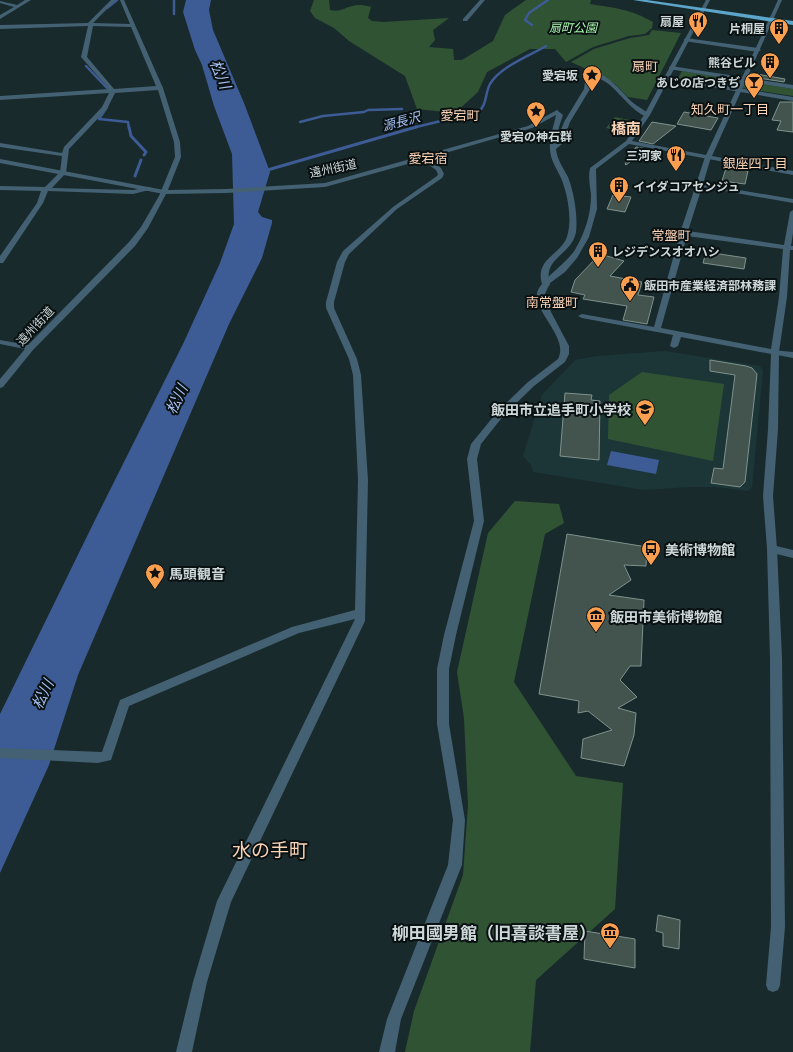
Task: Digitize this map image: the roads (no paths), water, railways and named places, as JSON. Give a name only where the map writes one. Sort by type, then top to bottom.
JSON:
[{"type":"highway","points":[[636,0],[793,23]]},
{"type":"street","points":[[0,17],[16,6],[29,0]]},
{"type":"street","points":[[113,91],[84,57],[91,21],[114,0]]},
{"type":"street","points":[[0,161],[164,192],[178,157],[177,142],[160,88],[122,0]]},
{"type":"street","points":[[465,20],[483,0]]},
{"type":"street","points":[[387,1052],[394,1019],[455,865],[459,820],[443,724],[443,669],[450,635],[480,521],[472,459],[476,444],[501,413],[531,384],[562,360],[565,354],[565,346],[542,303],[541,294],[546,284],[565,268],[578,250],[586,232],[593,215],[594,196],[591,177],[593,168],[628,142],[647,115],[665,78],[708,0]]},
{"type":"street","points":[[657,330],[684,233],[708,158],[758,50],[770,19],[780,0]]},
{"type":"street","points":[[0,2],[16,6]]},
{"type":"street","points":[[0,27],[90,24],[134,26]]},
{"type":"street","points":[[686,40],[758,50]]},
{"type":"street","points":[[671,68],[793,87]]},
{"type":"street","points":[[546,284],[542,277],[543,269],[568,242],[572,235],[570,196],[565,179],[556,162],[553,148],[559,144],[567,122],[587,89],[589,75],[595,74],[609,81],[631,104],[647,115]]},
{"type":"street","points":[[665,78],[793,99]]},
{"type":"street","points":[[0,98],[160,88]]},
{"type":"street","points":[[0,261],[32,216],[47,189],[63,173],[66,148],[105,108],[113,91]]},
{"type":"street","name":"遠州街道","points":[[0,385],[30,348],[132,244],[144,228],[164,192],[226,191],[325,185],[530,127],[557,112],[560,115],[555,125],[553,148]]},
{"type":"street","points":[[628,142],[793,173]]},
{"type":"street","points":[[0,145],[65,155]]},
{"type":"street","points":[[184,1052],[200,982],[224,901],[360,621],[363,480],[357,375],[353,359],[330,308],[330,302],[341,262],[346,253],[395,208],[440,177],[441,174],[439,169],[424,158]]},
{"type":"street","points":[[699,185],[793,200]]},
{"type":"street","points":[[0,188],[132,192],[150,189]]},
{"type":"street","points":[[773,984],[778,920],[776,658],[772,549],[768,496],[773,429],[775,352],[787,298],[793,212]]},
{"type":"street","points":[[684,233],[790,248]]},
{"type":"street","points":[[582,316],[793,355]]},
{"type":"street","points":[[674,346],[678,334]]},
{"type":"street","points":[[0,342],[30,348]]},
{"type":"street","points":[[772,549],[793,554]]},
{"type":"street","points":[[0,752],[98,758],[107,756],[124,702],[296,630],[360,613]]},
{"type":"water","name":"松川","points":[[186,0],[211,0],[209,10],[213,30],[244,103],[270,172],[258,212],[262,217],[272,220],[272,223],[262,258],[229,324],[78,675],[49,765],[0,873],[0,714],[183,344],[220,263],[234,224],[232,154],[214,106],[202,65],[195,50],[183,12]]},
{"type":"water","points":[[611,451],[659,460],[656,474],[607,465]]},
{"type":"waterway","points":[[107,8],[117,0]]},
{"type":"waterway","points":[[174,0],[174,14]]},
{"type":"waterway","name":"源長沢","points":[[532,25],[525,20],[529,13],[548,0]]},
{"type":"waterway","name":"源長沢","points":[[415,127],[478,112],[483,106],[490,84],[501,72],[515,62],[546,46]]},
{"type":"waterway","points":[[86,66],[108,89]]},
{"type":"waterway","points":[[107,107],[99,119],[128,122],[129,128]]},
{"type":"waterway","points":[[300,122],[323,116],[364,112],[368,110],[402,109]]},
{"type":"waterway","points":[[129,127],[131,136],[146,152],[144,155]]},
{"type":"waterway","name":"源長沢","points":[[264,171],[415,127]]},
{"type":"waterway","points":[[135,176],[141,160]]},
{"type":"place","name":"扇屋","points":[[698,38]]},
{"type":"place","name":"片桐屋","points":[[779,45]]},
{"type":"place","name":"熊谷ビル","points":[[770,79]]},
{"type":"place","name":"愛宕坂","points":[[592,92]]},
{"type":"place","name":"あじの店つきぢ","points":[[754,99]]},
{"type":"place","name":"愛宕の神石群","points":[[536,128]]},
{"type":"place","name":"三河家","points":[[676,172]]},
{"type":"place","name":"イイダコアセンジュ","points":[[619,203]]},
{"type":"place","name":"レジデンスオオハシ","points":[[598,268]]},
{"type":"place","name":"飯田市産業経済部林務課","points":[[630,302]]},
{"type":"place","name":"飯田市立追手町小学校","points":[[645,426]]},
{"type":"place","name":"美術博物館","points":[[651,566]]},
{"type":"place","name":"馬頭観音","points":[[155,590]]},
{"type":"place","name":"飯田市美術博物館","points":[[596,633]]},
{"type":"place","name":"柳田國男館（旧喜談書屋）","points":[[610,949]]},
{"type":"district","name":"扇町","points":[[645,66]]},
{"type":"district","name":"知久町一丁目","points":[[730,109]]},
{"type":"district","name":"愛宕町","points":[[460,115]]},
{"type":"district","name":"橋南","points":[[626,128]]},
{"type":"district","name":"愛宕宿","points":[[428,158]]},
{"type":"district","name":"銀座四丁目","points":[[755,163]]},
{"type":"district","name":"常盤町","points":[[671,235]]},
{"type":"district","name":"南常盤町","points":[[552,302]]},
{"type":"district","name":"水の手町","points":[[270,849]]},
{"type":"park label","name":"扇町公園","points":[[573,27]]}]
